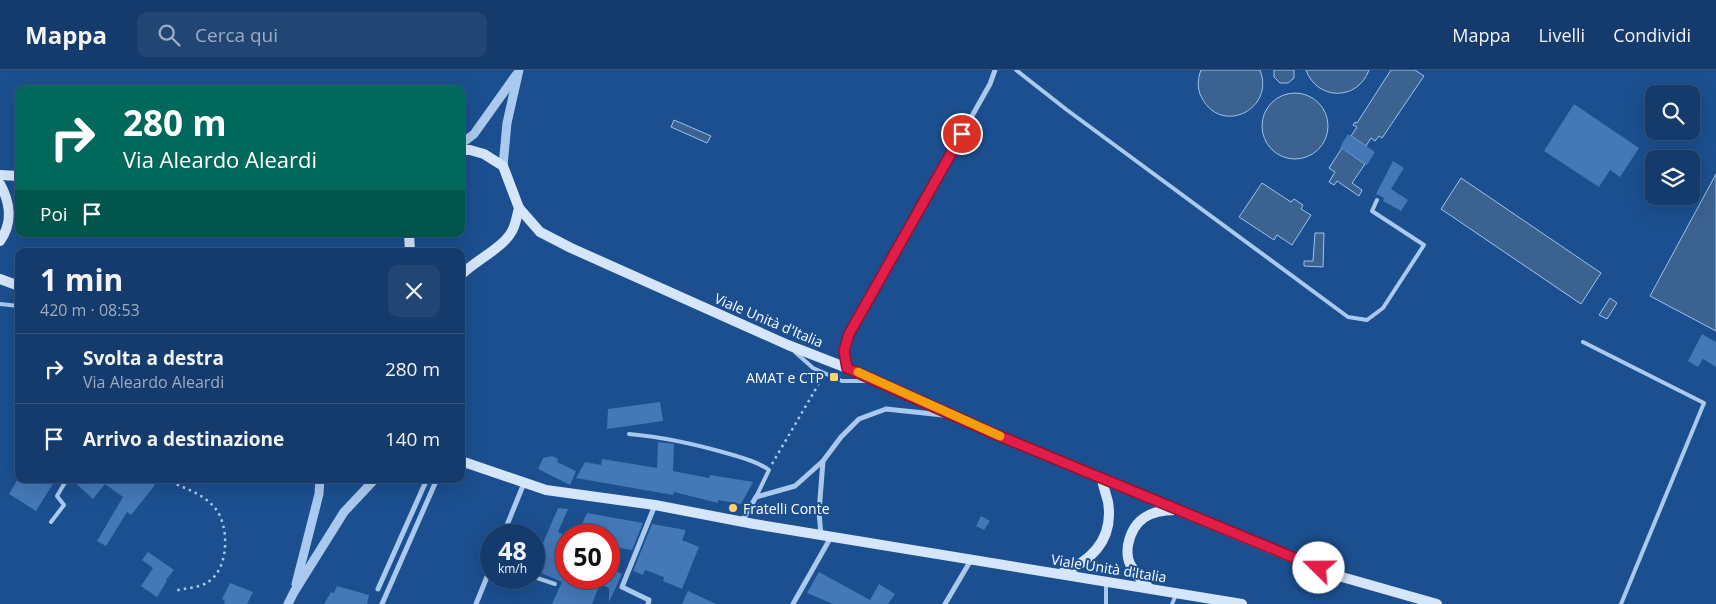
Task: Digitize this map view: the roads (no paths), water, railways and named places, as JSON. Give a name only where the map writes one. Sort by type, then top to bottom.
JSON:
[{"type":"main road","points":[[465,150],[484,154],[503,166]]},
{"type":"main road","name":"Viale Unità d'Italia","points":[[503,166],[519,208],[540,232],[571,248],[788,345],[847,368],[1102,479],[1336,575],[1437,604]]},
{"type":"main road","points":[[0,175],[15,176]]},
{"type":"main road","points":[[0,184],[9,203],[9,217],[5,234],[0,241]]},
{"type":"main road","points":[[465,271],[501,244],[512,230],[519,208]]},
{"type":"main road","points":[[0,279],[15,285]]},
{"type":"main road","name":"Viale Unità d'Italia","points":[[465,462],[546,490],[655,505],[821,535],[1242,604]]},
{"type":"main road","points":[[1060,574],[1086,561],[1099,545],[1108,528],[1108,501],[1102,479]]},
{"type":"main road","points":[[1149,588],[1129,563],[1127,552],[1129,538],[1134,526],[1149,514],[1164,510],[1179,510]]},
{"type":"street","points":[[465,141],[474,134],[519,70]]},
{"type":"street","points":[[503,166],[507,123],[519,70]]},
{"type":"street","points":[[847,368],[844,351],[849,334],[985,93],[995,70]]},
{"type":"street","points":[[742,521],[756,497],[795,486],[823,461],[841,437],[859,419],[886,410],[956,416]]},
{"type":"street","points":[[821,535],[819,512],[823,461]]},
{"type":"street","points":[[294,592],[319,494],[320,483]]},
{"type":"street","points":[[288,604],[344,512],[371,483]]},
{"type":"street","points":[[378,589],[425,483]]},
{"type":"street","points":[[382,604],[435,483]]},
{"type":"street","points":[[508,524],[524,483]]},
{"type":"street","points":[[648,604],[650,600],[622,587],[655,505]]},
{"type":"street","points":[[793,604],[832,536]]},
{"type":"street","points":[[945,604],[971,560]]},
{"type":"street","points":[[476,604],[482,589]]},
{"type":"lane","points":[[1016,70],[1067,110],[1348,317],[1366,320],[1383,308],[1424,245],[1372,211],[1377,200]]},
{"type":"lane","points":[[0,304],[15,306]]},
{"type":"lane","points":[[1583,342],[1704,403],[1621,604]]},
{"type":"lane","points":[[788,345],[813,368],[842,381],[876,381]]},
{"type":"lane","points":[[629,434],[660,436],[761,464],[769,470],[756,497]]},
{"type":"lane","points":[[51,522],[64,505],[57,496],[65,483]]},
{"type":"lane","points":[[545,581],[555,584]]},
{"type":"lane","points":[[1106,582],[1106,604]]},
{"type":"lane","points":[[1172,604],[1176,593]]},
{"type":"water","points":[[1201,70],[1260,70],[1263,84],[1260,96],[1254,105],[1245,112],[1234,116],[1223,115],[1212,110],[1201,97],[1198,85]]},
{"type":"water","points":[[1274,70],[1294,70],[1294,78],[1288,83],[1280,83],[1274,77]]},
{"type":"water","points":[[1306,70],[1369,70],[1364,80],[1356,87],[1347,92],[1338,93],[1328,92],[1319,87],[1311,80]]},
{"type":"water","points":[[1391,70],[1415,70],[1424,76],[1382,138],[1379,136],[1375,141],[1371,138],[1366,146],[1351,136],[1357,127],[1353,125],[1355,122],[1357,123]]},
{"type":"water","points":[[1295,93],[1308,96],[1318,103],[1325,113],[1328,126],[1325,139],[1318,149],[1308,156],[1295,159],[1282,156],[1272,149],[1265,139],[1262,126],[1265,113],[1272,103],[1282,96]]},
{"type":"water","points":[[674,120],[711,136],[707,143],[671,127]]},
{"type":"water","points":[[1342,148],[1365,164],[1352,183],[1362,190],[1359,196],[1337,181],[1334,185],[1329,182],[1335,172],[1329,168]]},
{"type":"water","points":[[1716,174],[1716,331],[1650,296]]},
{"type":"water","points":[[1461,178],[1601,273],[1581,304],[1441,209]]},
{"type":"water","points":[[1262,183],[1291,202],[1294,199],[1303,205],[1301,209],[1311,215],[1292,245],[1277,235],[1274,240],[1239,217]]},
{"type":"water","points":[[1315,233],[1324,233],[1323,267],[1304,266],[1304,261],[1313,261]]},
{"type":"water","points":[[1610,298],[1617,303],[1607,319],[1599,315]]},
{"type":"place","name":"AMAT e CTP","points":[[834,377]]},
{"type":"place","name":"Fratelli Conte","points":[[733,508]]}]
